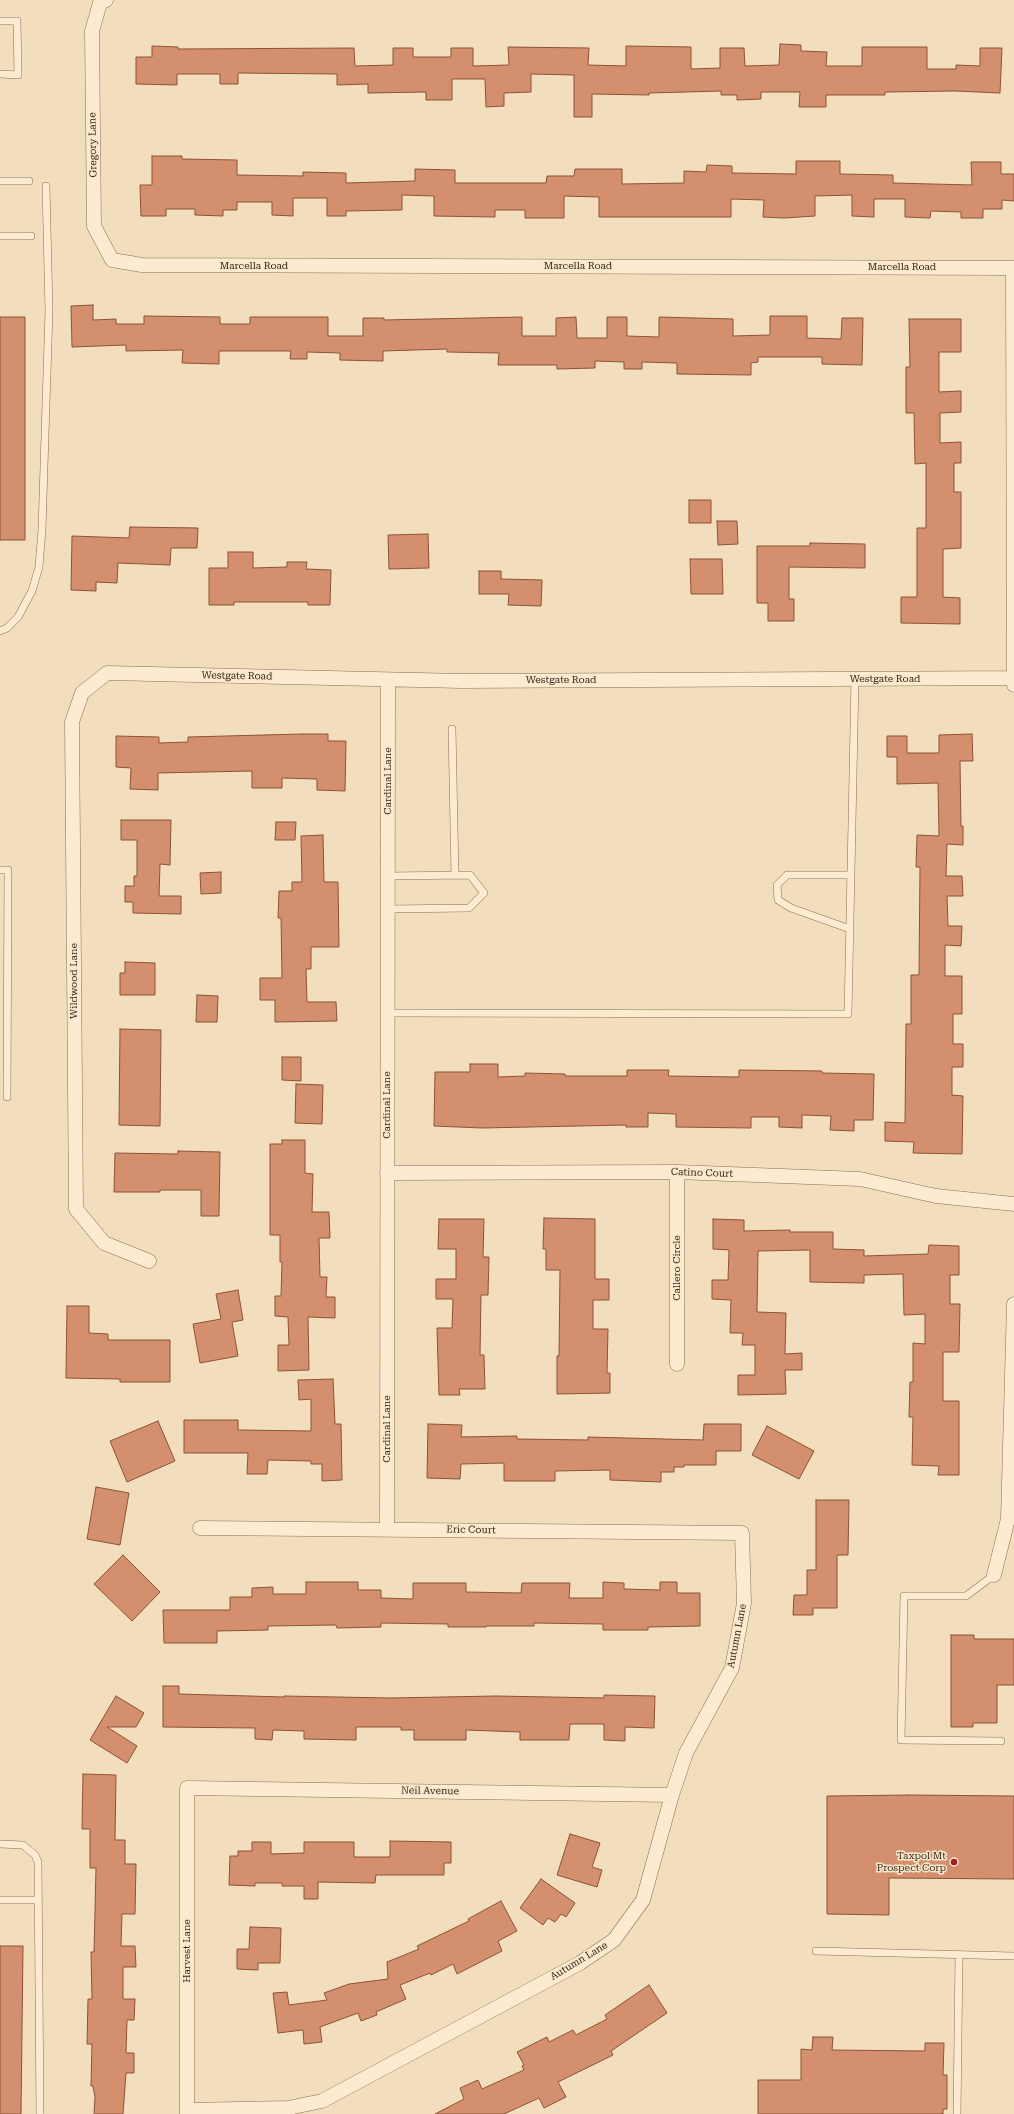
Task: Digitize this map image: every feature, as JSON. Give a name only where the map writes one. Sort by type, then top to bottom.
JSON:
[{"type":"street","name":"Gregory Lane","points":[[106,0],[100,3],[92,31],[94,226],[112,260],[142,265]]},
{"type":"street","name":"Marcella Road","points":[[142,265],[1014,268]]},
{"type":"street","points":[[1014,268],[1014,685]]},
{"type":"street","name":"Westgate Road","points":[[107,673],[470,681],[1014,678]]},
{"type":"street","name":"Wildwood Lane","points":[[107,673],[82,693],[72,722],[76,1209],[104,1243],[149,1261]]},
{"type":"street","name":"Cardinal Lane","points":[[386,1530],[388,680]]},
{"type":"street","name":"Catino Court","points":[[387,1173],[678,1172],[860,1179],[936,1196],[1014,1204]]},
{"type":"street","name":"Callero Circle","points":[[677,1364],[678,1172]]},
{"type":"street","points":[[994,1575],[1008,1518],[1014,1304]]},
{"type":"street","name":"Eric Court","points":[[200,1528],[742,1533]]},
{"type":"street","name":"Autumn Lane","points":[[187,2112],[288,2108],[322,2101],[580,1963],[614,1940],[643,1900],[672,1795],[686,1753],[732,1668],[744,1603],[742,1533]]},
{"type":"street","name":"Neil Avenue","points":[[188,1788],[672,1795]]},
{"type":"street","name":"Harvest Lane","points":[[187,2112],[188,1788]]},
{"type":"lane","points":[[0,21],[17,21],[18,75],[0,74]]},
{"type":"lane","points":[[0,181],[29,181]]},
{"type":"lane","points":[[0,631],[7,628],[18,617],[32,591],[39,567],[42,529],[49,311],[46,186]]},
{"type":"lane","points":[[0,236],[31,236]]},
{"type":"lane","points":[[387,1013],[848,1014],[855,679]]},
{"type":"lane","points":[[452,729],[455,875]]},
{"type":"lane","points":[[0,870],[8,870],[7,1097]]},
{"type":"lane","points":[[388,876],[470,875],[484,893],[469,908],[388,908]]},
{"type":"lane","points":[[850,929],[791,908],[778,900],[777,885],[787,875],[851,875]]},
{"type":"lane","points":[[994,1575],[966,1596],[904,1596],[901,1740],[1001,1741]]},
{"type":"lane","points":[[0,1844],[23,1846],[35,1855],[38,1862],[40,2114]]},
{"type":"lane","points":[[0,1900],[38,1900]]},
{"type":"lane","points":[[816,1950],[959,1956],[1014,1956]]},
{"type":"lane","points":[[957,2114],[959,1956]]},
{"type":"building","points":[[780,44],[801,45],[801,51],[827,52],[826,66],[862,66],[862,47],[927,47],[927,69],[956,69],[956,65],[980,66],[980,48],[1002,48],[1000,93],[955,91],[885,92],[885,95],[826,95],[826,107],[799,107],[800,92],[761,92],[761,99],[737,100],[737,95],[721,95],[721,91],[649,93],[649,95],[592,94],[592,117],[574,117],[574,75],[531,74],[531,92],[504,93],[504,106],[486,107],[485,79],[452,79],[452,100],[426,100],[426,92],[368,93],[368,84],[337,85],[337,74],[238,73],[238,84],[220,84],[220,74],[177,74],[177,85],[136,84],[136,57],[152,57],[152,46],[178,47],[178,49],[354,48],[355,66],[393,65],[393,48],[413,48],[413,57],[451,57],[451,48],[473,48],[473,66],[509,65],[508,47],[589,48],[588,65],[626,66],[626,46],[691,47],[691,69],[720,68],[720,48],[744,48],[745,66],[779,65]]},
{"type":"building","points":[[152,156],[182,156],[182,159],[237,160],[237,175],[303,176],[303,172],[346,173],[346,183],[415,181],[415,169],[455,170],[455,183],[546,183],[547,176],[574,176],[575,169],[622,169],[622,184],[684,183],[684,171],[706,172],[707,165],[732,166],[732,173],[796,174],[796,161],[840,161],[840,174],[893,175],[893,183],[972,185],[971,162],[1001,162],[1001,174],[1014,174],[1014,201],[1002,200],[1002,209],[983,209],[983,218],[961,218],[961,212],[931,211],[930,218],[905,217],[905,199],[874,199],[874,217],[852,216],[852,195],[815,196],[815,216],[784,218],[763,217],[764,200],[731,199],[731,217],[599,217],[599,197],[564,196],[564,218],[525,218],[525,210],[495,210],[495,217],[434,216],[434,196],[402,195],[402,210],[346,211],[346,216],[327,216],[327,198],[293,198],[293,216],[272,215],[272,202],[237,202],[237,210],[223,210],[223,216],[195,215],[195,209],[166,209],[166,216],[141,216],[140,185],[152,185]]},
{"type":"building","points":[[93,305],[93,320],[116,319],[116,324],[144,324],[144,316],[220,317],[220,324],[250,324],[250,317],[328,317],[328,336],[363,336],[363,318],[384,318],[384,320],[522,317],[522,336],[556,336],[556,318],[576,317],[577,338],[607,338],[607,317],[627,317],[627,336],[659,337],[659,317],[733,319],[733,336],[770,335],[770,316],[807,316],[807,338],[841,339],[842,318],[863,318],[862,365],[822,364],[822,357],[758,357],[758,362],[751,363],[751,375],[677,374],[677,363],[642,362],[642,369],[624,369],[624,362],[595,361],[595,368],[557,369],[557,365],[498,365],[499,353],[447,352],[447,349],[383,351],[383,361],[340,360],[340,353],[307,352],[307,359],[290,359],[291,351],[219,351],[219,364],[182,363],[183,350],[126,351],[126,345],[72,347],[71,306]]},
{"type":"building","points":[[0,317],[25,317],[25,540],[0,540]]},
{"type":"building","points":[[909,319],[961,319],[961,352],[939,352],[939,392],[961,391],[961,412],[940,413],[940,443],[961,442],[961,463],[954,463],[954,492],[961,492],[961,548],[943,549],[943,597],[960,598],[960,624],[901,623],[901,597],[917,597],[917,528],[926,528],[926,463],[915,464],[914,413],[906,413],[906,367],[910,367]]},
{"type":"building","points":[[689,500],[711,500],[711,523],[689,523]]},
{"type":"building","points":[[717,521],[737,521],[738,544],[718,545]]},
{"type":"building","points":[[130,527],[198,528],[197,548],[171,548],[170,565],[118,563],[117,583],[96,582],[96,591],[71,590],[72,536],[129,538]]},
{"type":"building","points":[[428,534],[429,568],[389,569],[388,535]]},
{"type":"building","points":[[810,543],[865,544],[865,568],[789,567],[789,599],[794,599],[794,621],[768,621],[768,603],[757,603],[757,546],[810,546]]},
{"type":"building","points":[[228,552],[253,552],[253,568],[287,567],[287,562],[307,562],[306,569],[331,570],[330,605],[308,605],[308,602],[234,602],[234,605],[209,605],[209,568],[228,568]]},
{"type":"building","points":[[690,559],[722,559],[723,594],[691,594]]},
{"type":"building","points":[[479,571],[501,571],[501,579],[542,580],[541,606],[508,605],[509,594],[479,594]]},
{"type":"building","points":[[328,734],[328,741],[346,741],[345,791],[317,790],[317,779],[282,778],[282,788],[252,788],[252,771],[158,773],[158,790],[130,789],[131,768],[116,767],[116,736],[159,737],[159,743],[188,742],[188,737]]},
{"type":"building","points":[[972,734],[973,761],[960,761],[961,826],[963,826],[963,845],[947,844],[946,876],[962,876],[963,896],[947,896],[948,926],[962,926],[961,946],[945,945],[945,976],[962,976],[962,1014],[953,1014],[953,1044],[963,1044],[963,1067],[952,1067],[952,1095],[963,1096],[962,1154],[913,1153],[914,1142],[885,1141],[885,1122],[905,1123],[906,1024],[911,1024],[911,975],[919,975],[920,867],[916,867],[917,835],[939,836],[938,783],[897,784],[897,757],[887,757],[887,736],[907,736],[907,753],[939,753],[939,735]]},
{"type":"building","points":[[121,820],[171,820],[170,865],[160,864],[159,896],[181,896],[181,914],[133,913],[133,902],[125,902],[125,886],[134,886],[134,876],[137,876],[137,840],[121,840]]},
{"type":"building","points":[[276,822],[296,822],[295,840],[275,840]]},
{"type":"building","points":[[323,835],[324,882],[338,882],[339,947],[311,947],[311,969],[306,969],[307,1002],[336,1002],[337,1021],[275,1022],[275,1000],[260,1000],[260,978],[282,978],[281,918],[278,918],[279,891],[292,891],[292,882],[302,882],[301,836]]},
{"type":"building","points":[[221,872],[221,893],[201,894],[200,873]]},
{"type":"building","points":[[125,962],[155,963],[155,995],[120,995],[120,973],[125,973]]},
{"type":"building","points":[[197,995],[218,996],[217,1022],[196,1022]]},
{"type":"building","points":[[120,1029],[161,1030],[160,1126],[119,1125]]},
{"type":"building","points":[[282,1057],[301,1057],[301,1081],[282,1080]]},
{"type":"building","points":[[470,1064],[498,1064],[498,1077],[525,1076],[525,1073],[565,1074],[565,1076],[627,1076],[627,1070],[669,1070],[668,1076],[739,1077],[739,1070],[822,1071],[822,1073],[874,1074],[873,1120],[854,1120],[854,1131],[830,1130],[831,1116],[802,1115],[802,1128],[779,1127],[779,1117],[751,1117],[751,1128],[676,1127],[676,1114],[648,1113],[648,1127],[626,1127],[626,1125],[482,1128],[434,1126],[435,1072],[470,1072]]},
{"type":"building","points":[[296,1084],[323,1085],[322,1124],[295,1123]]},
{"type":"building","points":[[282,1140],[305,1140],[305,1173],[313,1174],[312,1212],[329,1212],[330,1238],[319,1238],[320,1277],[327,1277],[326,1297],[335,1297],[335,1318],[308,1317],[309,1370],[278,1371],[278,1345],[289,1345],[288,1317],[275,1316],[275,1296],[281,1296],[282,1262],[280,1262],[280,1235],[270,1235],[270,1144],[282,1144]]},
{"type":"building","points":[[178,1151],[220,1152],[219,1216],[201,1216],[201,1190],[114,1192],[115,1153],[178,1154]]},
{"type":"building","points":[[544,1218],[595,1219],[595,1279],[609,1279],[609,1300],[593,1300],[593,1329],[608,1329],[607,1373],[610,1373],[610,1393],[557,1394],[560,1270],[546,1270],[546,1249],[543,1249]]},
{"type":"building","points":[[439,1219],[484,1219],[483,1257],[489,1257],[488,1295],[481,1295],[480,1355],[484,1355],[485,1389],[459,1389],[460,1395],[439,1395],[437,1328],[452,1328],[453,1299],[436,1299],[436,1279],[456,1279],[456,1249],[438,1249]]},
{"type":"building","points":[[713,1219],[744,1220],[744,1231],[790,1230],[790,1232],[833,1232],[833,1249],[864,1250],[864,1256],[928,1254],[929,1245],[959,1246],[959,1275],[950,1275],[950,1304],[960,1304],[959,1352],[943,1352],[943,1401],[959,1401],[959,1475],[938,1475],[939,1466],[912,1465],[913,1417],[909,1417],[910,1382],[913,1382],[913,1343],[925,1344],[925,1314],[904,1315],[903,1274],[864,1275],[864,1283],[810,1282],[810,1250],[758,1251],[757,1312],[786,1313],[785,1354],[802,1353],[802,1370],[785,1370],[786,1394],[738,1395],[738,1375],[755,1375],[755,1345],[742,1345],[743,1333],[730,1333],[731,1300],[712,1299],[712,1280],[728,1280],[729,1250],[713,1249]]},
{"type":"building","points":[[238,1290],[243,1320],[232,1322],[238,1356],[200,1363],[193,1324],[221,1319],[216,1294]]},
{"type":"building","points":[[67,1306],[89,1306],[89,1333],[108,1334],[108,1340],[170,1340],[170,1382],[120,1382],[120,1379],[66,1378]]},
{"type":"building","points":[[333,1379],[335,1424],[341,1424],[342,1480],[322,1481],[322,1464],[311,1464],[311,1461],[268,1460],[267,1474],[247,1474],[248,1453],[184,1453],[184,1420],[238,1420],[238,1430],[311,1431],[311,1399],[299,1400],[298,1380]]},
{"type":"building","points":[[158,1421],[175,1461],[127,1482],[110,1441]]},
{"type":"building","points":[[428,1424],[462,1425],[461,1437],[517,1436],[517,1439],[588,1440],[588,1437],[703,1440],[704,1424],[741,1424],[741,1451],[716,1451],[716,1465],[684,1465],[684,1467],[674,1467],[674,1472],[661,1472],[661,1482],[610,1480],[610,1470],[555,1471],[555,1481],[504,1481],[504,1463],[461,1464],[460,1479],[427,1478]]},
{"type":"building","points":[[767,1426],[814,1451],[799,1479],[752,1455]]},
{"type":"building","points":[[96,1487],[129,1493],[120,1545],[87,1539]]},
{"type":"building","points":[[816,1500],[849,1500],[848,1555],[837,1555],[837,1608],[813,1608],[813,1615],[793,1615],[794,1595],[807,1595],[807,1570],[816,1570]]},
{"type":"building","points":[[123,1555],[160,1592],[132,1621],[94,1584]]},
{"type":"building","points":[[306,1582],[358,1582],[358,1590],[381,1590],[381,1598],[413,1599],[413,1583],[466,1583],[466,1592],[521,1593],[522,1583],[570,1583],[569,1598],[603,1598],[603,1582],[624,1583],[624,1589],[660,1590],[660,1582],[677,1582],[677,1593],[700,1593],[700,1626],[648,1627],[648,1630],[603,1630],[603,1624],[534,1623],[534,1626],[486,1627],[448,1627],[448,1624],[381,1623],[381,1627],[337,1628],[336,1625],[268,1626],[268,1630],[217,1631],[217,1643],[164,1643],[163,1610],[230,1610],[230,1597],[252,1597],[252,1588],[273,1587],[273,1594],[306,1594]]},
{"type":"building","points":[[951,1635],[974,1635],[974,1639],[1014,1639],[1014,1685],[997,1685],[997,1723],[973,1723],[973,1727],[951,1727]]},
{"type":"building","points":[[163,1686],[179,1686],[179,1694],[284,1697],[390,1698],[496,1696],[604,1698],[604,1695],[655,1696],[654,1728],[625,1727],[625,1741],[604,1740],[604,1724],[570,1724],[569,1740],[520,1740],[520,1732],[466,1730],[466,1740],[414,1740],[414,1730],[401,1730],[401,1727],[356,1727],[356,1740],[304,1739],[304,1731],[273,1730],[272,1740],[255,1739],[255,1728],[163,1727]]},
{"type":"building","points":[[116,1696],[144,1713],[136,1727],[107,1727],[137,1746],[127,1763],[90,1740]]},
{"type":"building","points":[[83,1774],[116,1775],[115,1840],[125,1840],[125,1864],[136,1864],[135,1914],[122,1914],[121,1946],[135,1946],[136,1967],[123,1967],[123,1999],[135,1999],[134,2020],[127,2020],[126,2053],[134,2053],[134,2073],[126,2073],[123,2114],[94,2114],[95,2097],[93,2086],[91,2086],[92,2044],[87,2044],[88,1999],[92,1999],[91,1952],[94,1952],[96,1868],[90,1868],[90,1829],[82,1829]]},
{"type":"building","points":[[827,1796],[1014,1796],[1014,1879],[889,1878],[889,1915],[827,1914]]},
{"type":"building","points":[[570,1834],[600,1843],[592,1867],[602,1870],[597,1887],[557,1875]]},
{"type":"building","points":[[390,1841],[451,1842],[451,1863],[444,1863],[444,1875],[376,1875],[375,1883],[318,1882],[318,1899],[304,1899],[304,1886],[282,1886],[282,1883],[255,1883],[255,1886],[229,1885],[230,1856],[238,1856],[238,1851],[252,1851],[252,1842],[271,1842],[271,1854],[304,1853],[304,1842],[354,1842],[354,1857],[390,1857]]},
{"type":"building","points":[[541,1879],[575,1903],[566,1917],[561,1914],[555,1922],[548,1918],[543,1925],[520,1908]]},
{"type":"building","points":[[501,1901],[517,1931],[498,1941],[502,1951],[457,1974],[453,1964],[431,1975],[430,1973],[400,1985],[406,1999],[376,2012],[377,2015],[361,2021],[358,2013],[320,2027],[322,2042],[304,2044],[303,2030],[278,2033],[273,1993],[287,1992],[289,2005],[327,2000],[324,1993],[349,1984],[388,1979],[387,1962],[419,1949],[417,1946],[469,1921],[468,1919]]},
{"type":"building","points":[[250,1927],[281,1928],[280,1963],[258,1963],[258,1970],[237,1969],[237,1949],[249,1949]]},
{"type":"building","points":[[0,1946],[23,1946],[21,2114],[0,2114]]},
{"type":"building","points":[[649,1985],[667,2013],[611,2051],[613,2055],[558,2082],[566,2097],[544,2108],[539,2098],[504,2114],[435,2114],[464,2099],[460,2088],[478,2080],[482,2089],[524,2070],[522,2066],[524,2065],[517,2052],[547,2037],[549,2042],[573,2030],[576,2035],[607,2019],[605,2015]]},
{"type":"building","points":[[813,2037],[833,2037],[832,2050],[925,2051],[925,2043],[944,2043],[943,2075],[947,2075],[947,2109],[943,2109],[943,2114],[758,2114],[758,2080],[801,2080],[801,2049],[812,2050]]},
{"type":"place","name":"Taxpol Mt Prospect Corp","points":[[954,1862]]}]
